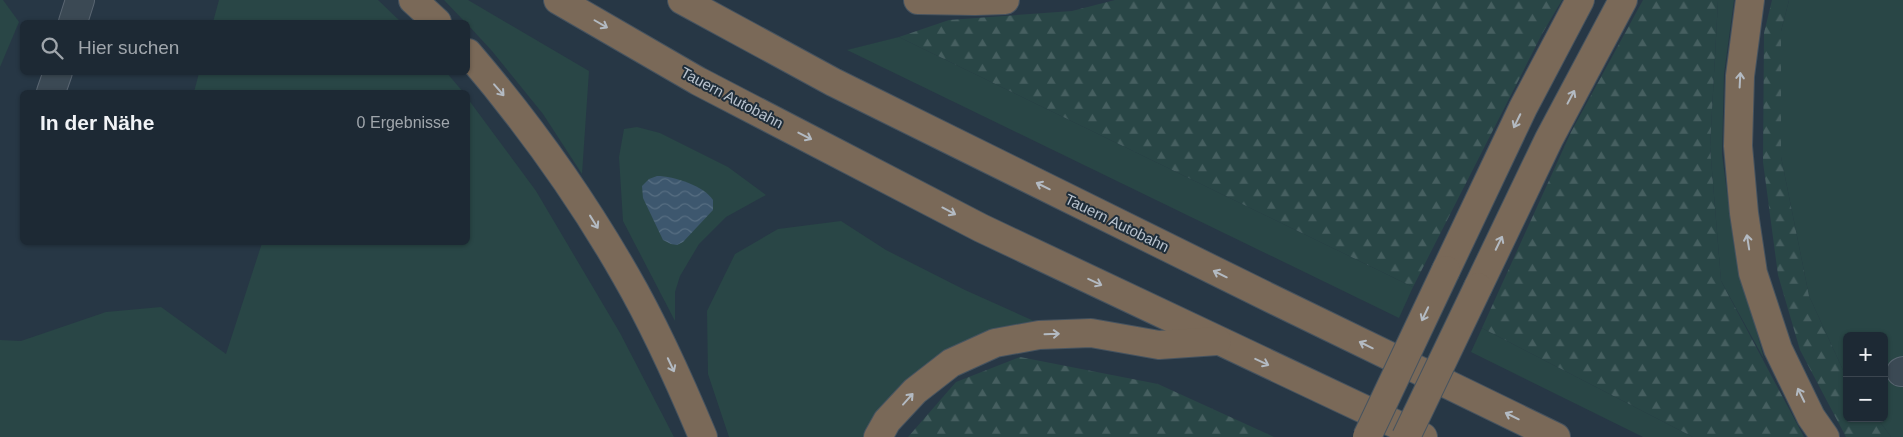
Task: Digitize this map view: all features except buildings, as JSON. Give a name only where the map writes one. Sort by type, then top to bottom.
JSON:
[{"type":"highway","points":[[413,0],[435,20]]},
{"type":"highway","name":"Tauern Autobahn","points":[[558,0],[698,81],[972,224],[1422,437]]},
{"type":"highway","name":"Tauern Autobahn","points":[[682,0],[842,86],[1556,437]]},
{"type":"highway","points":[[918,0],[975,2],[1005,0]]},
{"type":"highway","points":[[1367,437],[1523,108],[1580,0]]},
{"type":"highway","points":[[1406,437],[1549,139],[1623,0]]},
{"type":"highway","points":[[1750,0],[1740,76],[1738,146],[1744,213],[1754,273],[1778,349],[1812,417],[1825,437]]},
{"type":"highway","points":[[470,55],[506,98],[590,216],[626,276],[661,343],[703,437]]},
{"type":"highway","points":[[878,437],[888,421],[915,391],[951,363],[995,343],[1039,334],[1091,333],[1159,345],[1218,341]]},
{"type":"lane","points":[[74,20],[80,0]]},
{"type":"lane","points":[[52,90],[57,75]]},
{"type":"green space","points":[[0,0],[3,0],[19,22],[0,67]]},
{"type":"green space","points":[[219,0],[378,0],[399,20],[214,20]]},
{"type":"green space","points":[[444,0],[468,0],[589,71],[582,174],[543,114],[492,51],[470,27],[470,20],[463,20]]},
{"type":"green space","points":[[1115,0],[1562,0],[1542,34],[1413,287],[899,37],[949,20],[1072,11]]},
{"type":"green space","points":[[1643,0],[1718,0],[1710,147],[1721,281],[1804,437],[1693,437],[1482,328],[1571,132]]},
{"type":"green space","points":[[1718,0],[1734,0],[1724,74],[1722,154],[1734,247],[1764,359],[1721,281],[1710,147]]},
{"type":"green space","points":[[1772,0],[1789,0],[1781,31],[1781,157],[1809,296],[1843,370],[1843,422],[1880,422],[1891,437],[1846,437],[1800,350],[1778,275],[1763,162],[1764,33]]},
{"type":"green space","points":[[1789,0],[1903,0],[1903,437],[1891,437],[1880,422],[1888,422],[1888,332],[1843,332],[1843,370],[1809,296],[1781,157],[1781,31]]},
{"type":"green space","points":[[899,37],[1413,287],[1399,318],[847,50]]},
{"type":"green space","points":[[198,75],[449,75],[461,90],[195,90]]},
{"type":"green space","points":[[470,102],[536,191],[620,333],[674,437],[0,437],[0,340],[21,341],[106,312],[161,307],[226,354],[261,245],[470,245]]},
{"type":"green space","points":[[637,127],[660,133],[728,167],[766,195],[726,217],[699,244],[680,276],[675,292],[675,321],[623,221],[619,157],[624,129]]},
{"type":"green space","points":[[841,221],[886,250],[965,290],[1034,321],[995,328],[942,354],[887,400],[864,437],[729,437],[708,374],[707,311],[735,254],[778,229]]},
{"type":"green space","points":[[1482,328],[1693,437],[1643,437],[1471,352]]},
{"type":"green space","points":[[1020,357],[1158,384],[1274,437],[908,437],[956,382]]},
{"type":"water","points":[[657,176],[672,178],[696,186],[713,200],[713,210],[683,242],[677,245],[663,240],[643,198],[642,186],[649,179]]}]
